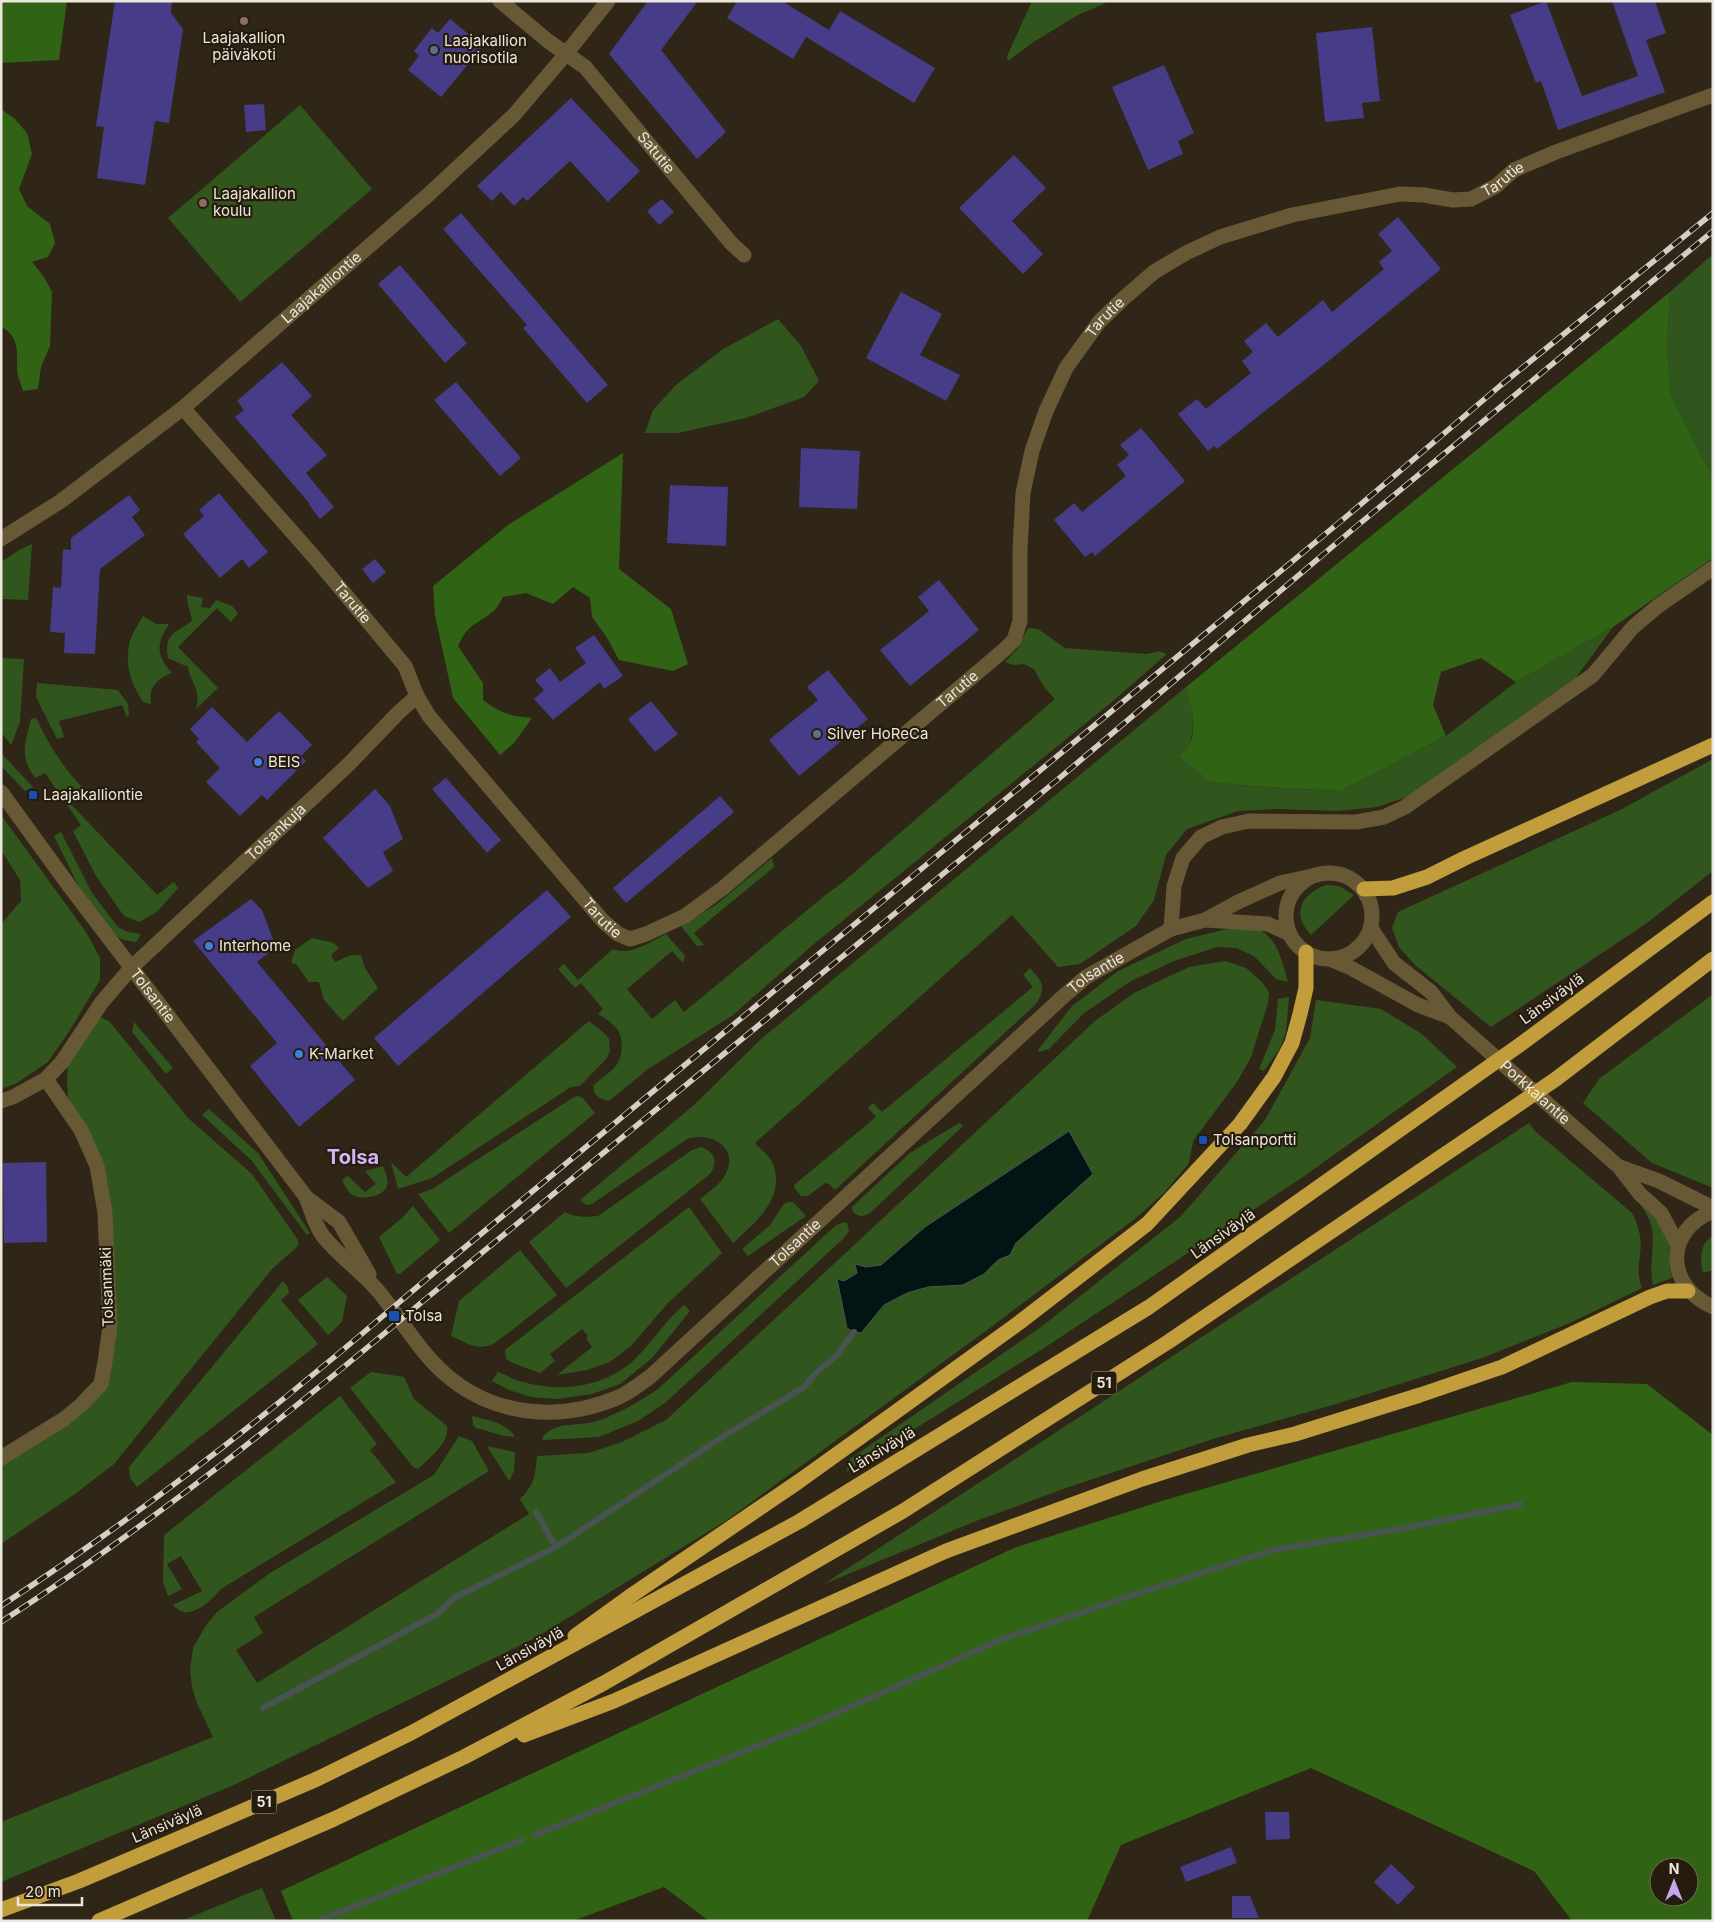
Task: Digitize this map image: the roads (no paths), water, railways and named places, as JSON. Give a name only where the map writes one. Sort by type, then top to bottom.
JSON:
[{"type":"highway","points":[[1364,890],[1393,888],[1427,877],[1713,745]]},
{"type":"highway","name":"Länsiväylä","points":[[1,1910],[79,1881],[317,1779],[411,1733],[519,1676],[800,1521],[1149,1307],[1513,1050],[1713,902]]},
{"type":"highway","points":[[519,1676],[629,1597],[852,1444],[1020,1322],[1147,1224],[1240,1124],[1274,1077],[1292,1043],[1300,1014],[1306,988],[1306,952]]},
{"type":"highway","name":"51","points":[[98,1921],[334,1819],[464,1757],[604,1683],[895,1516],[1135,1363],[1556,1079],[1713,959]]},
{"type":"highway","points":[[464,1757],[614,1700],[946,1551],[1142,1479],[1248,1446],[1295,1434],[1502,1367],[1650,1297],[1666,1291],[1688,1291]]},
{"type":"street","name":"Satutie","points":[[500,1],[566,55],[585,68],[731,243],[744,255]]},
{"type":"street","name":"Laajakalliontie","points":[[1,539],[61,500],[183,408],[228,371],[482,146],[514,115],[566,55],[608,1]]},
{"type":"street","name":"Tarutie","points":[[183,408],[315,558],[404,666],[429,716],[516,820],[603,922],[618,934],[630,938],[646,934],[685,916],[722,888],[1014,640],[1020,621],[1020,550],[1023,493],[1032,451],[1046,411],[1066,368],[1099,322],[1154,272],[1186,253],[1220,237],[1292,215],[1400,194],[1424,195],[1453,200],[1471,198],[1496,186],[1514,170],[1556,152],[1713,96]]},
{"type":"street","points":[[1171,929],[1174,886],[1183,858],[1201,837],[1222,827],[1248,821],[1356,822],[1384,817],[1405,807],[1593,675],[1633,627],[1658,606],[1713,568]]},
{"type":"street","name":"Tolsankuja","points":[[1,1101],[13,1097],[46,1079],[62,1062],[102,1002],[132,967],[349,764],[398,713],[418,696]]},
{"type":"street","name":"Tolsantie","points":[[1,792],[70,887],[306,1198],[322,1235],[378,1291]]},
{"type":"street","points":[[1335,872],[1349,877],[1364,890],[1371,903],[1373,918],[1365,941],[1357,949],[1344,957],[1320,958],[1306,952],[1295,942],[1290,934],[1286,920],[1286,911],[1290,896],[1299,884],[1320,873],[1335,872]]},
{"type":"street","name":"Tolsantie","points":[[306,1198],[339,1222],[378,1291],[419,1345],[444,1373],[459,1385],[475,1395],[494,1403],[532,1413],[549,1413],[587,1408],[621,1396],[651,1376],[1086,977],[1171,929],[1205,920],[1280,884],[1312,876]]},
{"type":"street","name":"Tolsantie","points":[[1205,920],[1268,924],[1290,934]]},
{"type":"street","name":"Porkkalantie","points":[[1371,928],[1394,963],[1431,992],[1450,1017],[1619,1167],[1640,1194],[1661,1214],[1678,1245]]},
{"type":"street","name":"Porkkalantie","points":[[1329,959],[1348,967],[1418,1005],[1450,1017]]},
{"type":"street","name":"Tolsanmäki","points":[[1,1458],[64,1419],[81,1405],[101,1384],[106,1362],[110,1326],[105,1214],[98,1166],[81,1130],[46,1079]]},
{"type":"street","name":"Porkkalantie","points":[[1619,1167],[1659,1181],[1713,1210]]},
{"type":"street","points":[[1713,1210],[1700,1217],[1687,1229],[1678,1245],[1676,1261],[1680,1277],[1688,1291],[1700,1301],[1713,1307]]},
{"type":"waterway","points":[[263,1708],[437,1614],[454,1598],[556,1547],[727,1434],[804,1387],[818,1371],[836,1356],[854,1332]]},
{"type":"waterway","points":[[535,1835],[812,1724],[1005,1638],[1139,1593],[1273,1550],[1406,1528],[1521,1504]]},
{"type":"waterway","points":[[536,1512],[556,1547]]},
{"type":"waterway","points":[[320,1920],[522,1840]]},
{"type":"railway","points":[[1,1606],[124,1521],[283,1400],[1347,516],[1501,385],[1713,213]]},
{"type":"railway","points":[[1,1622],[112,1546],[220,1466],[325,1383],[1056,781],[1352,530],[1713,231]]},
{"type":"place","name":"Laajakallion päiväkoti","points":[[244,21]]},
{"type":"place","name":"Laajakallion nuorisotila","points":[[434,50]]},
{"type":"place","name":"Laajakallion koulu","points":[[203,203]]},
{"type":"place","name":"Silver HoReCa","points":[[817,734]]},
{"type":"place","name":"BEIS","points":[[258,762]]},
{"type":"place","name":"Laajakalliontie","points":[[33,795]]},
{"type":"place","name":"Interhome","points":[[209,946]]},
{"type":"place","name":"K-Market","points":[[299,1054]]},
{"type":"place","name":"Tolsanportti","points":[[1203,1140]]},
{"type":"place","name":"Tolsa","points":[[394,1316]]},
{"type":"district","name":"Tolsa","points":[[353,1157]]}]
